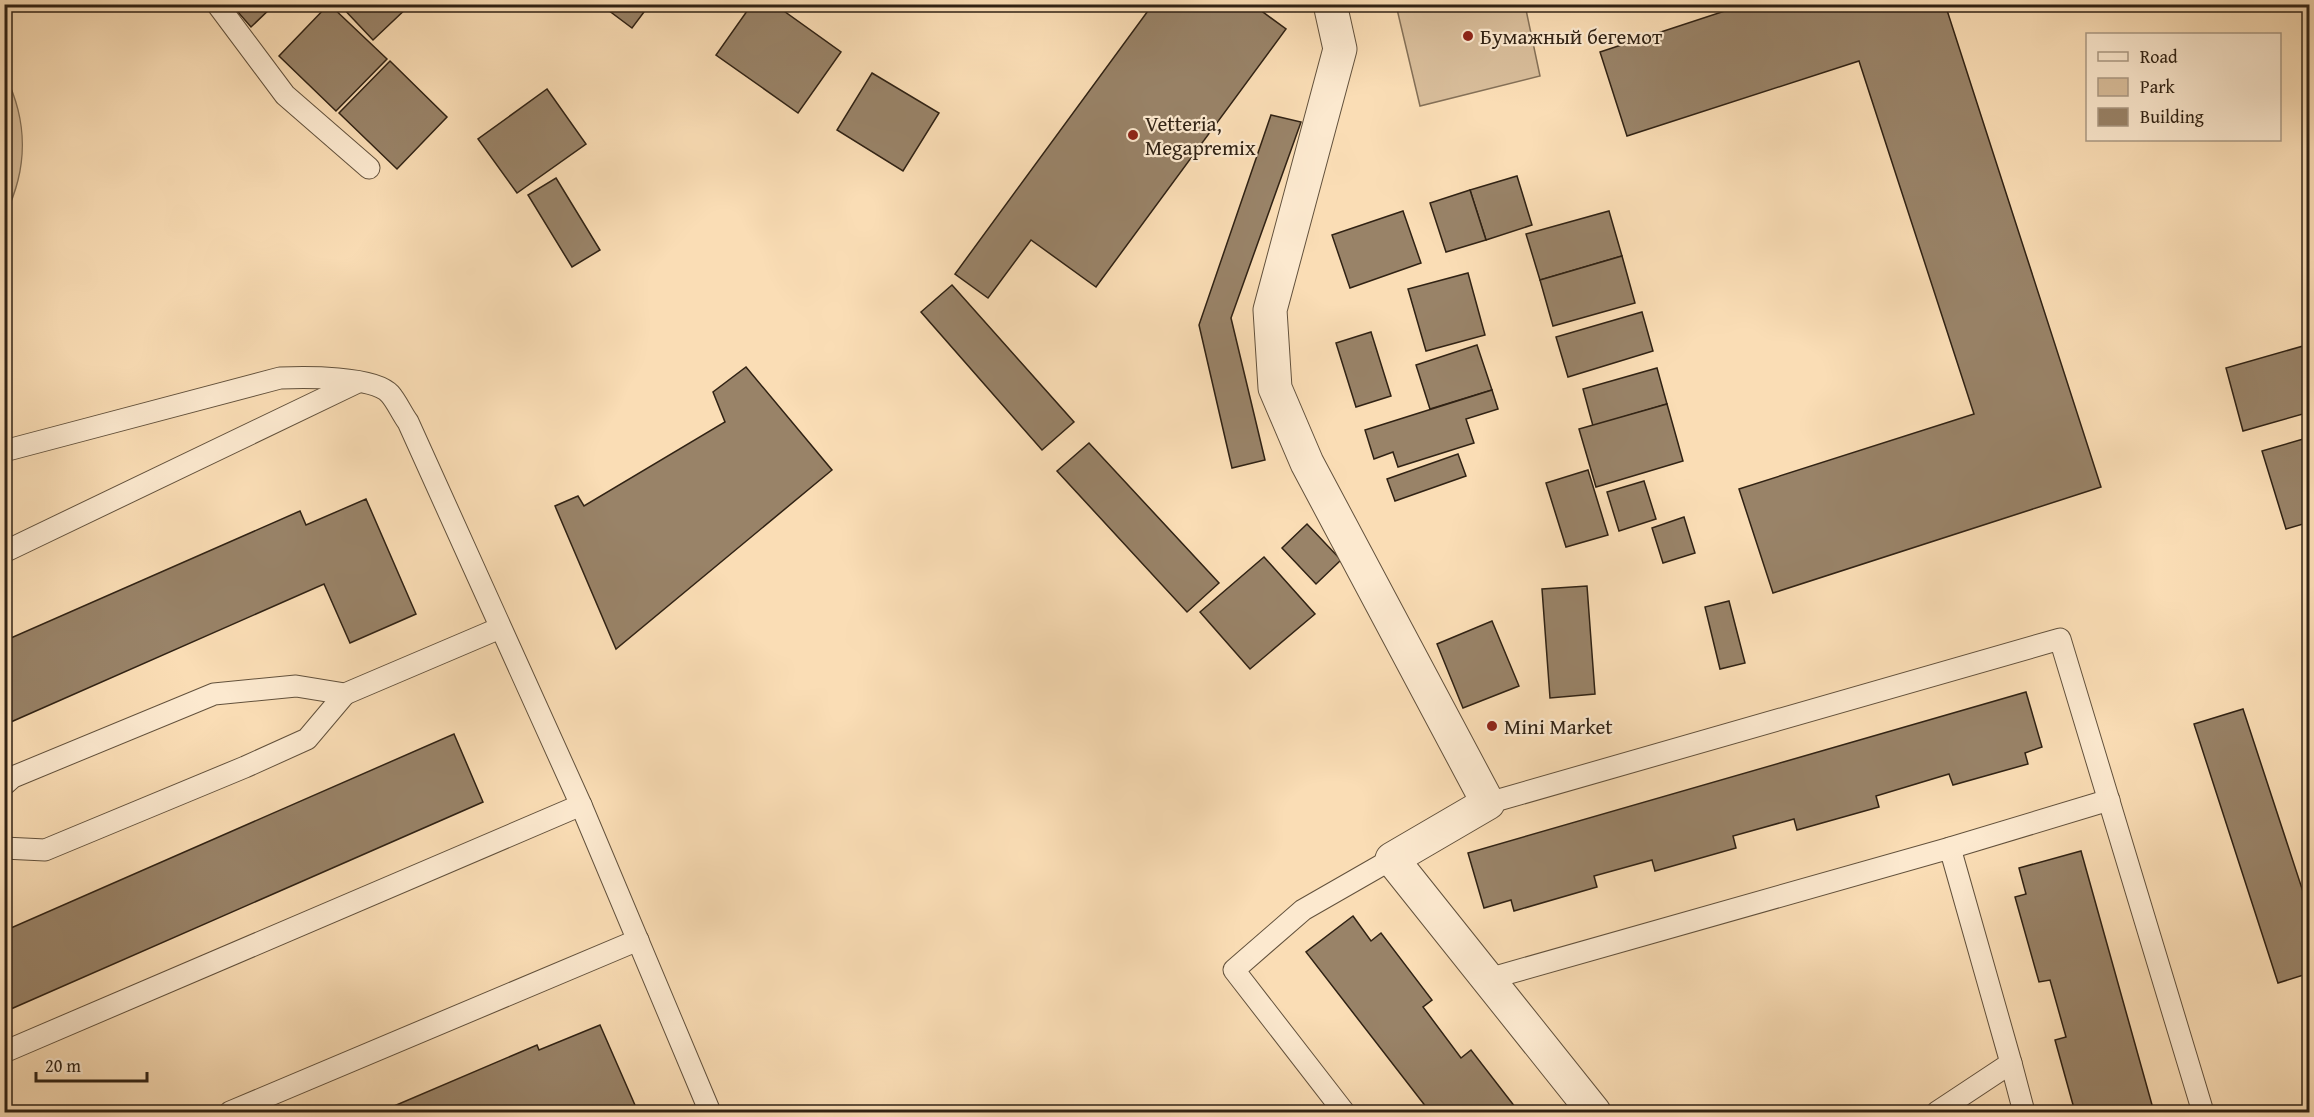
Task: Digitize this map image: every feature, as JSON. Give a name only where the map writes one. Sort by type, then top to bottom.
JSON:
[{"type":"street","points":[[1330,4],[1341,49],[1270,310],[1275,388],[1307,463],[1488,803],[1392,859],[1594,1113]]},
{"type":"lane","points":[[217,4],[285,95],[369,168]]},
{"type":"lane","points":[[4,451],[280,378],[311,376],[360,381],[389,392],[408,423],[581,805],[710,1113]]},
{"type":"lane","points":[[4,552],[360,381]]},
{"type":"lane","points":[[4,848],[45,850],[245,767],[307,739],[345,694],[500,628]]},
{"type":"lane","points":[[1488,803],[2060,639],[2203,1113]]},
{"type":"lane","points":[[4,785],[13,777],[214,694],[296,686],[345,694]]},
{"type":"lane","points":[[1488,979],[1950,848],[2109,800]]},
{"type":"lane","points":[[4,1052],[581,805]]},
{"type":"lane","points":[[1950,848],[2024,1113]]},
{"type":"lane","points":[[1344,1113],[1234,970],[1303,910],[1392,859]]},
{"type":"lane","points":[[230,1113],[638,940]]},
{"type":"lane","points":[[1936,1113],[2011,1063]]},
{"type":"green space","points":[[1396,5],[1525,5],[1540,76],[1420,106]]},
{"type":"green space","points":[[5,75],[18,110],[22,145],[18,180],[5,215]]},
{"type":"building","points":[[231,4],[275,4],[251,27]]},
{"type":"building","points":[[329,4],[387,59],[336,111],[279,56]]},
{"type":"building","points":[[339,4],[411,4],[373,40]]},
{"type":"building","points":[[600,4],[650,4],[632,28]]},
{"type":"building","points":[[752,4],[774,4],[841,52],[798,113],[716,55]]},
{"type":"building","name":"Vetteria, Megapremix","points":[[1153,4],[1252,4],[1286,29],[1096,287],[1031,240],[988,298],[955,274]]},
{"type":"building","points":[[1746,4],[1945,4],[2101,487],[1773,593],[1739,489],[1974,414],[1859,61],[1627,136],[1600,52]]},
{"type":"building","points":[[390,61],[447,117],[397,169],[339,113]]},
{"type":"building","points":[[872,73],[939,113],[903,171],[837,130]]},
{"type":"building","points":[[547,89],[586,144],[517,193],[478,139]]},
{"type":"building","points":[[1271,115],[1301,122],[1231,318],[1265,460],[1232,468],[1199,325]]},
{"type":"building","points":[[1517,176],[1532,225],[1486,240],[1470,190]]},
{"type":"building","points":[[556,178],[600,250],[572,267],[528,195]]},
{"type":"building","points":[[1470,190],[1486,240],[1446,252],[1430,203]]},
{"type":"building","points":[[1403,211],[1421,263],[1350,288],[1332,235]]},
{"type":"building","points":[[1609,211],[1622,256],[1540,280],[1526,234]]},
{"type":"building","points":[[1622,256],[1635,303],[1553,326],[1540,280]]},
{"type":"building","points":[[1468,273],[1485,335],[1426,351],[1408,289]]},
{"type":"building","points":[[952,285],[1074,422],[1042,450],[921,312]]},
{"type":"building","points":[[1642,312],[1653,351],[1568,377],[1556,337]]},
{"type":"building","points":[[1371,332],[1391,396],[1356,407],[1336,343]]},
{"type":"building","points":[[2310,344],[2310,412],[2243,431],[2226,368]]},
{"type":"building","points":[[1477,345],[1492,390],[1430,409],[1416,365]]},
{"type":"building","points":[[746,367],[832,470],[616,649],[555,506],[578,496],[584,506],[725,422],[713,392]]},
{"type":"building","points":[[1657,368],[1667,404],[1593,426],[1583,389]]},
{"type":"building","points":[[1492,390],[1498,409],[1466,419],[1474,443],[1398,467],[1393,452],[1374,459],[1365,430]]},
{"type":"building","points":[[1667,404],[1683,461],[1596,487],[1579,429]]},
{"type":"building","points":[[2310,437],[2310,522],[2286,529],[2262,451]]},
{"type":"building","points":[[1089,443],[1219,583],[1187,612],[1057,471]]},
{"type":"building","points":[[1458,454],[1466,476],[1395,501],[1387,479]]},
{"type":"building","points":[[1588,470],[1608,535],[1566,547],[1546,483]]},
{"type":"building","points":[[1644,481],[1656,519],[1619,531],[1607,492]]},
{"type":"building","points":[[366,499],[416,614],[350,643],[324,584],[4,725],[4,641],[300,511],[306,525]]},
{"type":"building","points":[[1684,517],[1695,553],[1663,563],[1652,528]]},
{"type":"building","points":[[1307,524],[1341,560],[1316,584],[1282,548]]},
{"type":"building","points":[[1264,557],[1315,614],[1250,669],[1200,612]]},
{"type":"building","points":[[1587,586],[1595,694],[1550,698],[1542,589]]},
{"type":"building","points":[[1729,601],[1745,663],[1720,669],[1705,607]]},
{"type":"building","points":[[1492,621],[1519,686],[1463,708],[1437,644]]},
{"type":"building","points":[[2026,692],[2042,747],[2025,753],[2028,764],[1953,785],[1949,774],[1876,796],[1879,807],[1797,830],[1794,819],[1733,836],[1736,848],[1655,871],[1652,860],[1594,876],[1597,887],[1514,911],[1511,900],[1484,908],[1468,853]]},
{"type":"building","points":[[2243,709],[2310,913],[2310,973],[2278,983],[2194,724]]},
{"type":"building","points":[[454,734],[483,802],[4,1012],[4,931]]},
{"type":"building","points":[[2081,851],[2154,1112],[2075,1112],[2055,1040],[2066,1037],[2050,980],[2039,982],[2015,897],[2026,894],[2019,868]]},
{"type":"building","points":[[1353,916],[1371,941],[1381,933],[1432,1000],[1423,1007],[1461,1058],[1471,1050],[1519,1112],[1430,1112],[1306,952]]},
{"type":"building","points":[[600,1025],[638,1112],[562,1112],[560,1107],[548,1112],[380,1112],[537,1045],[539,1050]]},
{"type":"place","name":"Бумажный бегемот","points":[[1468,36]]},
{"type":"place","name":"Vetteria, Megapremix","points":[[1133,135]]},
{"type":"place","name":"Mini Market","points":[[1492,726]]}]
